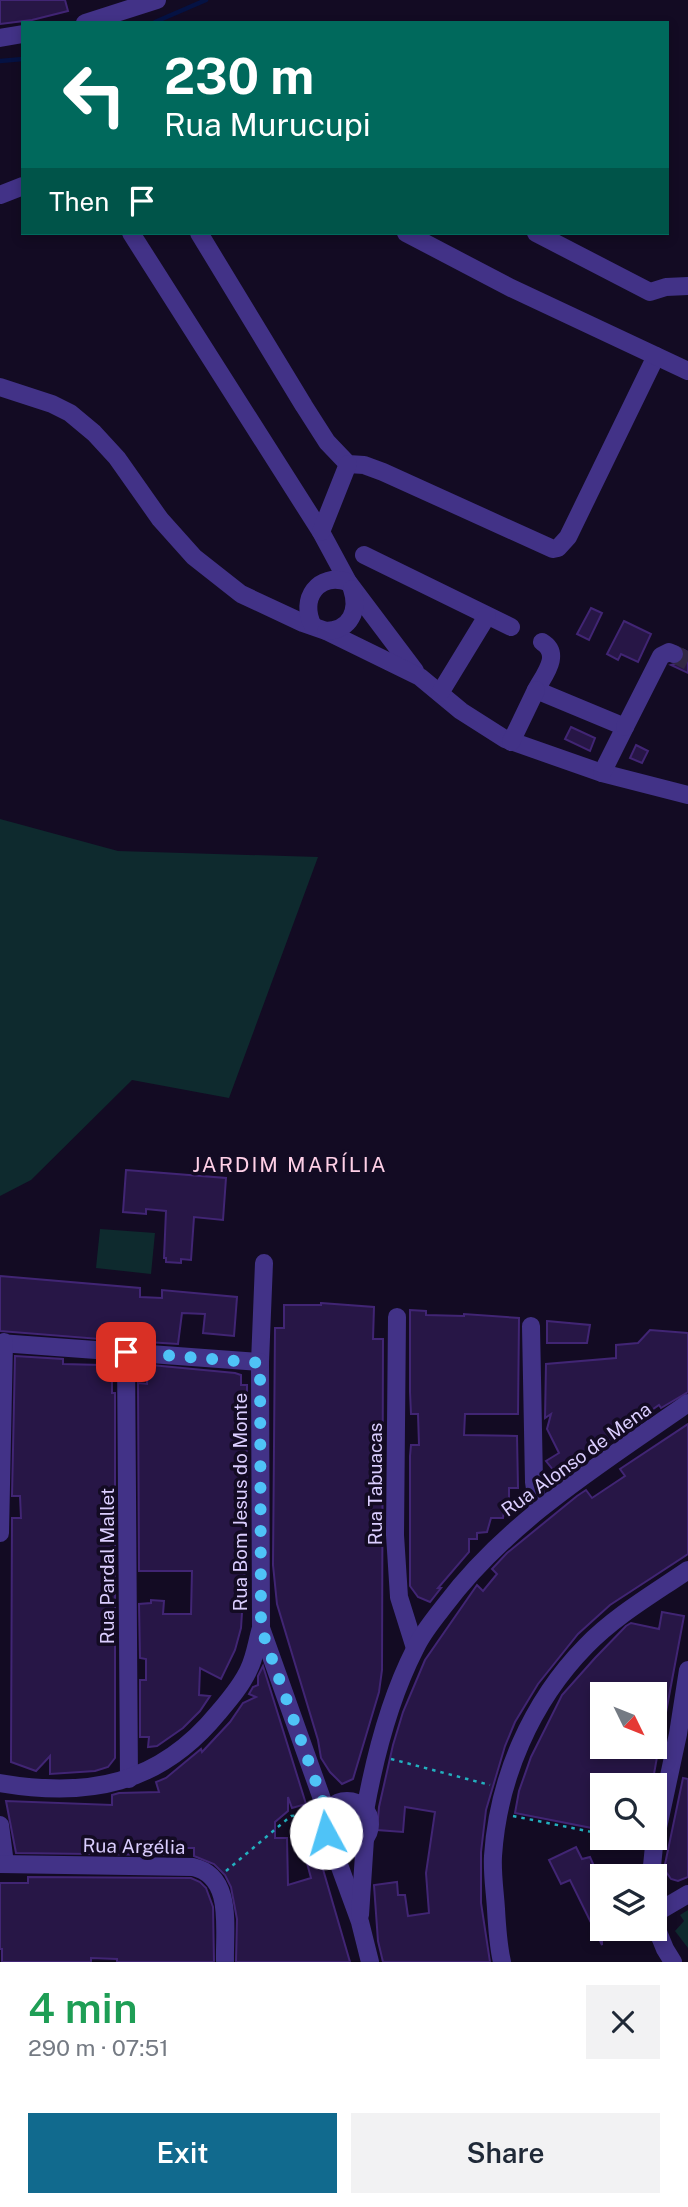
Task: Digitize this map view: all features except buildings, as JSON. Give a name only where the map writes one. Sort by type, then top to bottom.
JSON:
[{"type":"street","points":[[91,21],[154,1]]},
{"type":"street","points":[[139,21],[154,1]]},
{"type":"street","points":[[0,38],[21,34]]},
{"type":"street","points":[[0,195],[21,186]]},
{"type":"street","points":[[132,235],[321,532],[350,585],[420,677]]},
{"type":"street","points":[[200,235],[327,442],[348,464],[365,465],[383,471],[553,549],[566,552],[568,537],[656,356]]},
{"type":"street","points":[[410,235],[482,274],[688,371]]},
{"type":"street","points":[[540,235],[650,292],[666,287],[688,286]]},
{"type":"street","points":[[0,387],[11,393],[52,404],[70,413],[94,433],[117,458],[160,519],[194,557],[214,576],[241,594],[320,628],[420,677],[461,710],[511,742],[602,773],[688,795]]},
{"type":"street","points":[[321,532],[348,464]]},
{"type":"street","points":[[302,503],[335,495]]},
{"type":"street","points":[[364,555],[511,627]]},
{"type":"street","points":[[320,628],[308,605],[313,591],[331,580],[338,579],[350,585]]},
{"type":"street","points":[[320,628],[338,629],[351,618],[355,607],[350,585]]},
{"type":"street","points":[[440,693],[487,616]]},
{"type":"street","points":[[511,742],[551,663],[550,649],[542,642]]},
{"type":"street","points":[[602,773],[661,656],[665,653],[674,654]]},
{"type":"street","points":[[536,690],[625,727]]},
{"type":"street","name":"Rua Bom Jesus do Monte","points":[[264,1263],[260,1363],[261,1628],[327,1813]]},
{"type":"street","name":"Rua Tabuacas","points":[[397,1317],[395,1535],[399,1597],[415,1648]]},
{"type":"street","points":[[531,1326],[534,1482],[538,1509]]},
{"type":"street","points":[[0,1534],[2,1342],[260,1363]]},
{"type":"street","name":"Rua Pardal Mallet","points":[[126,1352],[129,1779]]},
{"type":"street","name":"Rua Alonso de Mena","points":[[365,1811],[375,1755],[415,1648],[464,1579],[502,1540],[538,1509],[688,1403]]},
{"type":"street","points":[[502,1962],[493,1857],[503,1789],[517,1752],[564,1671],[585,1646],[612,1622],[688,1570]]},
{"type":"street","points":[[0,1783],[48,1790],[98,1787],[129,1779],[169,1759],[190,1744],[229,1700],[249,1669],[261,1628]]},
{"type":"street","points":[[667,1794],[683,1730],[688,1670]]},
{"type":"street","points":[[360,1922],[365,1839],[370,1824],[365,1811],[355,1803],[343,1802],[327,1813],[324,1825],[360,1922],[370,1962]]},
{"type":"street","name":"Rua Argélia","points":[[0,1825],[3,1864],[193,1867],[204,1870],[215,1880]]},
{"type":"street","points":[[330,1840],[344,1847],[351,1847],[365,1839]]},
{"type":"street","points":[[215,1880],[223,1897],[225,1962]]},
{"type":"street","points":[[667,1906],[688,1894]]},
{"type":"street","points":[[661,1941],[673,1962]]},
{"type":"path","points":[[375,1755],[503,1789]]},
{"type":"path","points":[[215,1880],[291,1816],[327,1813]]},
{"type":"path","points":[[499,1813],[590,1832]]},
{"type":"green space","points":[[0,819],[118,851],[318,857],[229,1098],[132,1080],[31,1180],[0,1196]]},
{"type":"green space","points":[[100,1229],[155,1233],[151,1274],[96,1268]]},
{"type":"green space","points":[[348,1812],[357,1816],[361,1825],[357,1834],[348,1838],[339,1834],[335,1825],[339,1816]]},
{"type":"green space","points":[[688,1910],[688,1948],[675,1931],[684,1921],[680,1915]]},
{"type":"waterway","points":[[157,21],[206,0]]},
{"type":"waterway","points":[[0,61],[21,59]]},
{"type":"tunnel","points":[[674,654],[688,661]]},
{"type":"district","name":"JARDIM MARÍLIA","points":[[290,1165]]},
{"type":"route","points":[[126,1352],[260,1363],[261,1628],[327,1813],[324,1825],[326,1833]]}]
